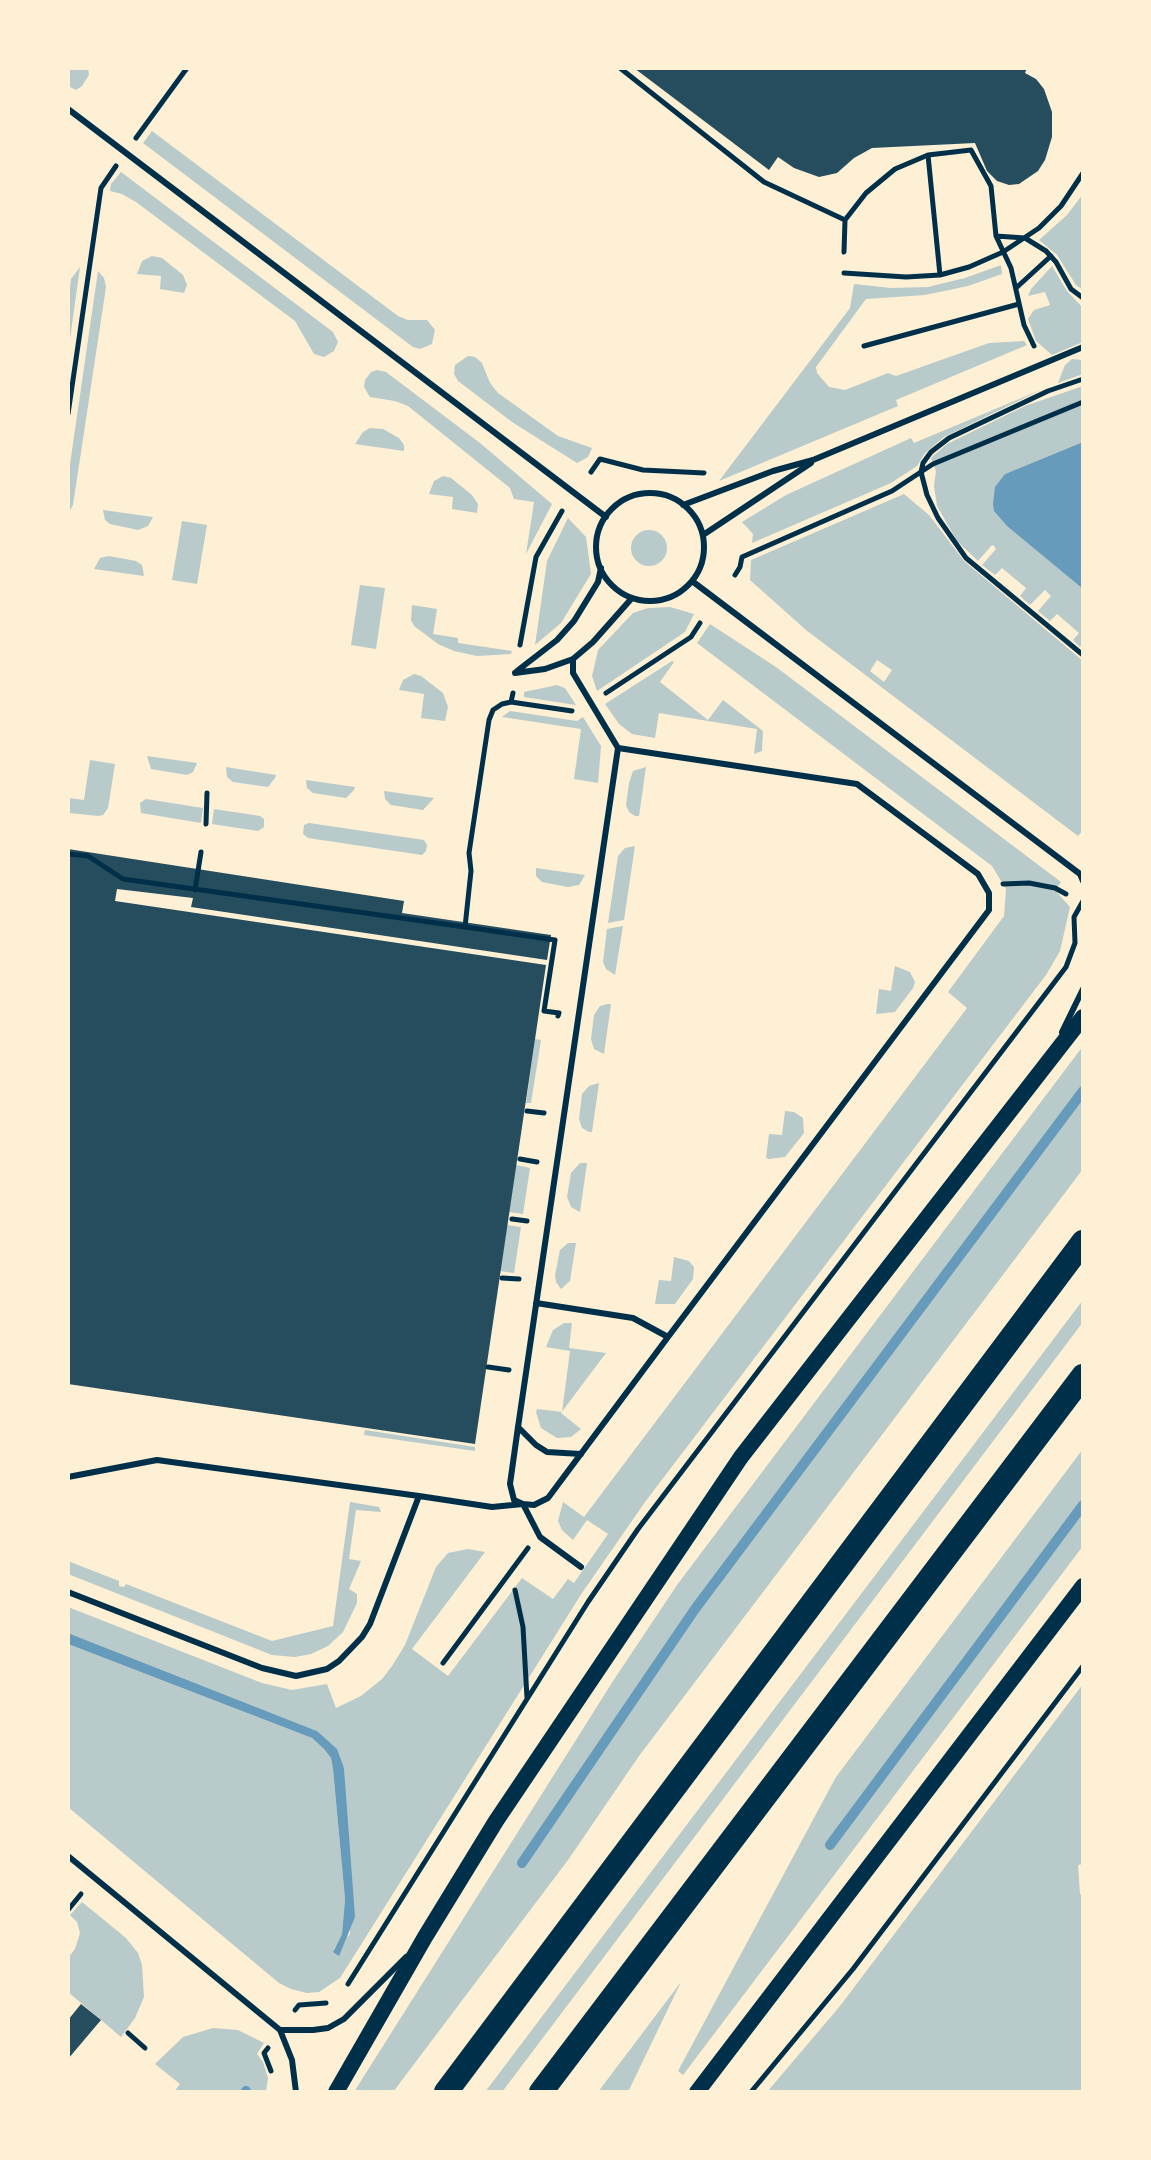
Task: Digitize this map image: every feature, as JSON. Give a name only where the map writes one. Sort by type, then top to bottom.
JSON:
[{"type":"highway","points":[[446,2092],[1083,1242]]},
{"type":"highway","points":[[541,2092],[1083,1376]]},
{"type":"main road","points":[[336,2092],[496,1821],[741,1457],[1083,1017]]},
{"type":"main road","points":[[697,2092],[1083,1586]]},
{"type":"lane","points":[[68,109],[606,517]]},
{"type":"lane","points":[[683,505],[760,475],[813,460],[1083,347]]},
{"type":"lane","points":[[703,535],[813,460]]},
{"type":"lane","points":[[601,568],[619,591],[632,598],[665,599],[692,581],[703,559],[700,526],[683,505],[662,494],[644,494],[619,503],[606,517],[597,542],[601,568],[598,582],[574,621],[557,640],[515,673],[545,669],[573,659],[593,642],[632,598]]},
{"type":"lane","points":[[692,581],[1082,877]]},
{"type":"lane","points":[[573,659],[573,673],[618,748],[510,1490],[514,1500],[523,1504],[538,1534],[581,1567]]},
{"type":"lane","points":[[68,1477],[157,1460],[492,1507],[534,1505],[548,1498],[986,918],[990,902],[986,886],[978,874],[857,784],[618,748]]},
{"type":"lane","points":[[1046,1066],[1083,989]]},
{"type":"lane","points":[[536,1303],[633,1318],[668,1337]]},
{"type":"lane","points":[[518,1427],[547,1452],[581,1454]]},
{"type":"lane","points":[[68,1592],[262,1668],[296,1676],[313,1674],[339,1661],[370,1624],[419,1496]]},
{"type":"lane","points":[[68,1856],[280,2030],[292,2060],[296,2092]]},
{"type":"lane","points":[[280,2030],[328,2028],[344,2019],[425,1937]]},
{"type":"path","points":[[68,414],[101,188],[187,68]]},
{"type":"path","points":[[620,68],[764,182],[845,220]]},
{"type":"path","points":[[844,252],[845,220],[866,193],[895,169],[928,155],[971,150],[991,186],[996,236],[1011,268],[1024,325],[1041,354]]},
{"type":"path","points":[[928,155],[940,275]]},
{"type":"path","points":[[844,273],[906,277],[940,275],[969,267],[1003,252],[1039,228],[1061,206],[1083,173]]},
{"type":"path","points":[[996,236],[1025,238],[1051,256],[1071,289],[1083,298]]},
{"type":"path","points":[[1015,289],[1051,256]]},
{"type":"path","points":[[864,346],[1019,304]]},
{"type":"path","points":[[1083,379],[1048,391],[942,443],[927,457],[921,472],[938,518],[966,558],[1083,655]]},
{"type":"path","points":[[1048,391],[1051,383]]},
{"type":"path","points":[[735,575],[742,557],[892,491],[933,464],[1083,402]]},
{"type":"path","points":[[591,472],[600,459],[643,470],[704,473]]},
{"type":"path","points":[[519,650],[536,557],[562,511]]},
{"type":"path","points":[[601,696],[691,637],[700,623]]},
{"type":"path","points":[[511,702],[513,693]]},
{"type":"path","points":[[465,927],[471,871],[469,853],[493,710],[511,702],[576,712]]},
{"type":"path","points":[[206,824],[207,793]]},
{"type":"path","points":[[195,890],[201,852]]},
{"type":"path","points":[[68,854],[88,856],[123,879],[555,940],[544,1011],[559,1013],[557,1027]]},
{"type":"path","points":[[986,886],[1029,883],[1055,888],[1066,894]]},
{"type":"path","points":[[345,1988],[588,1602],[638,1529],[1058,980],[1075,943],[1076,910],[1083,901]]},
{"type":"path","points":[[542,1126],[546,1099]]},
{"type":"path","points":[[527,1111],[544,1113]]},
{"type":"path","points":[[534,1177],[538,1150]]},
{"type":"path","points":[[520,1159],[537,1162]]},
{"type":"path","points":[[525,1236],[530,1206]]},
{"type":"path","points":[[512,1219],[527,1221]]},
{"type":"path","points":[[502,1278],[519,1281],[521,1266]]},
{"type":"path","points":[[443,1663],[538,1534]]},
{"type":"path","points":[[515,1590],[523,1627],[528,1699]]},
{"type":"path","points":[[751,2092],[853,1969],[1083,1666]]},
{"type":"path","points":[[68,1910],[81,1894]]},
{"type":"path","points":[[299,2005],[315,2006],[333,2000]]},
{"type":"path","points":[[128,2033],[145,2048]]},
{"type":"path","points":[[264,2053],[273,2082]]},
{"type":"shaded area","points":[[68,68],[88,68],[89,75],[76,90],[68,86]]},
{"type":"shaded area","points":[[152,131],[398,316],[408,320],[427,320],[435,330],[432,344],[420,349],[413,347],[143,143]]},
{"type":"shaded area","points":[[121,172],[333,332],[338,342],[334,351],[324,357],[314,354],[295,321],[136,202],[110,191],[111,184]]},
{"type":"shaded area","points":[[1083,194],[1083,290],[1076,285],[1057,255],[1039,240],[1067,215]]},
{"type":"shaded area","points":[[152,256],[162,258],[183,275],[187,285],[184,293],[160,289],[161,276],[137,274],[142,261]]},
{"type":"shaded area","points":[[1001,265],[1002,274],[968,286],[925,295],[866,299],[816,367],[817,373],[829,387],[845,390],[888,373],[896,376],[989,343],[1024,341],[1027,345],[896,400],[898,406],[719,481],[850,308],[854,284],[891,288],[928,287]]},
{"type":"shaded area","points":[[1052,266],[1067,291],[1083,308],[1083,342],[1052,355],[1036,341],[1028,319],[1034,310],[1050,305],[1045,292],[1028,296]]},
{"type":"shaded area","points":[[80,267],[68,353],[71,279]]},
{"type":"shaded area","points":[[98,271],[106,287],[73,505],[68,514],[68,478]]},
{"type":"shaded area","points":[[468,356],[482,363],[498,393],[558,436],[592,448],[588,457],[577,463],[512,422],[458,381],[454,374],[455,365]]},
{"type":"shaded area","points":[[1072,359],[1083,360],[1083,374],[1058,383],[1065,365]]},
{"type":"shaded area","points":[[377,370],[386,372],[480,443],[552,504],[526,554],[534,502],[514,499],[510,488],[408,406],[370,397],[364,387],[365,380]]},
{"type":"shaded area","points":[[1083,386],[1083,442],[1005,474],[1008,527],[1083,589],[1083,643],[1080,647],[1073,640],[1079,633],[1057,614],[1050,621],[1038,611],[1051,596],[1045,590],[1030,605],[1020,596],[1026,588],[1002,568],[995,575],[982,565],[996,549],[994,546],[978,561],[957,541],[937,506],[934,486],[936,471],[931,458],[947,444],[1025,406]]},
{"type":"shaded area","points":[[1043,389],[944,437],[925,453],[917,466],[891,483],[752,543],[753,534],[742,522],[786,495],[911,438],[914,443]]},
{"type":"shaded area","points":[[370,428],[383,429],[399,438],[404,451],[355,444]]},
{"type":"shaded area","points":[[443,476],[451,478],[472,495],[478,504],[477,513],[452,509],[453,497],[429,494],[434,481]]},
{"type":"shaded area","points":[[904,494],[929,515],[964,561],[1083,661],[1083,830],[1078,836],[806,630],[750,580],[751,560]],"holes":[[[877,660],[892,670],[884,682],[870,671]]]},
{"type":"shaded area","points":[[103,510],[153,517],[148,526],[138,530],[110,524],[105,520]]},
{"type":"shaded area","points":[[568,518],[586,537],[591,574],[561,623],[535,645],[547,561]]},
{"type":"shaded area","points":[[182,521],[207,525],[197,584],[172,580]]},
{"type":"shaded area","points":[[649,530],[662,535],[667,548],[662,561],[649,566],[636,561],[631,548],[636,535]]},
{"type":"shaded area","points":[[109,556],[136,561],[142,565],[144,576],[94,569],[100,558]]},
{"type":"shaded area","points":[[360,585],[385,588],[376,649],[351,645]]},
{"type":"shaded area","points":[[412,605],[437,609],[433,634],[458,638],[458,643],[512,651],[511,654],[477,656],[438,644],[414,626],[411,620]]},
{"type":"shaded area","points":[[670,607],[694,614],[685,632],[597,691],[592,676],[598,650],[633,613],[648,608]]},
{"type":"shaded area","points":[[710,624],[776,667],[1061,882],[1055,890],[1070,907],[1060,951],[1046,975],[645,1502],[582,1593],[340,1978],[319,1992],[291,1989],[279,1983],[68,1807],[68,1644],[312,1738],[324,1749],[331,1758],[333,1769],[345,1899],[342,1934],[333,1951],[350,1934],[344,1768],[317,1731],[68,1633],[68,1607],[262,1683],[292,1690],[327,1684],[336,1708],[361,1696],[392,1666],[405,1645],[436,1567],[448,1553],[468,1549],[485,1552],[412,1649],[448,1676],[522,1578],[553,1599],[568,1579],[574,1583],[608,1534],[587,1520],[573,1540],[562,1530],[558,1521],[563,1502],[584,1517],[967,1008],[948,992],[1004,916],[1006,889],[992,866],[697,643]]},
{"type":"shaded area","points":[[672,661],[660,682],[708,720],[723,700],[763,731],[762,751],[754,754],[757,729],[659,713],[655,738],[632,734],[619,724],[605,704]]},
{"type":"shaded area","points":[[414,674],[443,693],[448,707],[445,721],[421,718],[424,694],[399,690],[403,680]]},
{"type":"shaded area","points":[[557,685],[565,688],[576,705],[524,697],[524,692]]},
{"type":"shaded area","points":[[510,711],[577,721],[583,717],[601,746],[598,783],[574,779],[581,729],[502,717]]},
{"type":"shaded area","points":[[147,756],[197,763],[193,772],[187,775],[151,769]]},
{"type":"shaded area","points":[[90,760],[115,764],[108,808],[98,816],[69,813],[68,798],[84,800]]},
{"type":"shaded area","points":[[226,767],[276,775],[268,787],[233,782],[227,777]]},
{"type":"shaded area","points":[[646,767],[639,816],[635,816],[626,805],[629,783],[633,771]]},
{"type":"shaded area","points":[[306,780],[355,787],[346,798],[313,793],[307,788]]},
{"type":"shaded area","points":[[384,791],[434,798],[423,810],[391,805],[385,799]]},
{"type":"shaded area","points":[[146,799],[203,808],[201,823],[141,813],[140,803]]},
{"type":"shaded area","points":[[214,809],[260,816],[264,819],[264,827],[258,831],[212,824]]},
{"type":"shaded area","points":[[309,823],[424,840],[426,851],[422,855],[308,838],[303,834],[304,825]]},
{"type":"shaded area","points":[[635,846],[624,920],[608,923],[618,856],[625,848]]},
{"type":"shaded area","points":[[536,868],[585,875],[579,885],[568,887],[542,882],[536,876]]},
{"type":"shaded area","points":[[623,926],[615,975],[606,969],[603,962],[607,929]]},
{"type":"shaded area","points":[[895,966],[910,972],[915,982],[913,988],[895,1012],[876,1014],[879,989],[891,991]]},
{"type":"shaded area","points":[[611,1004],[604,1054],[594,1049],[591,1039],[594,1015],[600,1006]]},
{"type":"shaded area","points":[[535,1039],[541,1040],[531,1103],[526,1103]]},
{"type":"shaded area","points":[[1083,1046],[1083,1169],[639,1756],[568,1860],[393,2092],[354,2092],[677,1585]]},
{"type":"shaded area","points":[[599,1083],[592,1132],[589,1132],[582,1128],[579,1119],[582,1094],[589,1086]]},
{"type":"shaded area","points":[[785,1111],[803,1118],[804,1133],[785,1157],[766,1158],[769,1134],[782,1135]]},
{"type":"shaded area","points":[[580,1163],[587,1163],[580,1212],[571,1207],[567,1197],[571,1173]]},
{"type":"shaded area","points":[[516,1165],[530,1168],[523,1214],[509,1212]]},
{"type":"shaded area","points":[[507,1225],[521,1227],[514,1273],[500,1271]]},
{"type":"shaded area","points":[[568,1243],[576,1243],[570,1281],[561,1289],[555,1275],[560,1250]]},
{"type":"shaded area","points":[[674,1257],[689,1261],[694,1267],[693,1279],[675,1304],[655,1304],[659,1280],[671,1281]]},
{"type":"shaded area","points":[[1083,1300],[1083,1322],[502,2092],[485,2092]]},
{"type":"shaded area","points":[[564,1323],[572,1323],[569,1348],[606,1353],[562,1412],[570,1351],[546,1347],[553,1330]]},
{"type":"shaded area","points":[[537,1409],[562,1412],[581,1429],[571,1437],[557,1438],[541,1428],[536,1412]]},
{"type":"shaded area","points":[[365,1430],[475,1447],[475,1451],[364,1435]]},
{"type":"shaded area","points":[[1083,1449],[1083,1546],[683,2075],[678,2071],[836,1777]]},
{"type":"shaded area","points":[[350,1502],[379,1507],[381,1512],[356,1510],[349,1559],[361,1561],[349,1589],[357,1594],[357,1603],[343,1632],[328,1646],[311,1654],[295,1657],[272,1655],[68,1574],[68,1561],[119,1581],[119,1586],[126,1584],[272,1641],[333,1626]]},
{"type":"shaded area","points":[[1083,1684],[1083,1864],[1078,1865],[1080,1894],[1083,1895],[1083,2092],[767,2092],[840,2006]]},
{"type":"shaded area","points":[[82,1902],[126,1938],[138,1953],[142,1965],[144,1997],[135,2018],[121,2037],[68,1992],[68,1958],[75,1949],[80,1933],[77,1922],[70,1915]]},
{"type":"shaded area","points":[[681,1982],[628,2092],[598,2092]]},
{"type":"shaded area","points":[[213,2028],[238,2030],[264,2043],[257,2054],[268,2078],[266,2092],[174,2092],[180,2084],[155,2064],[183,2037]]},
{"type":"water","points":[[1083,442],[1083,589],[1008,527],[994,511],[993,504],[995,487],[1005,474]]},
{"type":"water","points":[[68,1633],[317,1731],[337,1749],[344,1768],[355,1917],[339,1956],[333,1952],[342,1934],[345,1899],[333,1769],[331,1758],[324,1749],[312,1738],[68,1644]]},
{"type":"building","points":[[634,68],[1027,68],[1025,73],[1036,79],[1044,89],[1052,112],[1052,137],[1038,171],[1019,184],[997,181],[987,171],[975,143],[872,148],[837,173],[819,177],[794,168],[778,157],[769,170]]},
{"type":"building","points":[[68,849],[404,901],[402,913],[551,935],[547,960],[191,907],[193,898],[117,889],[115,901],[546,965],[475,1444],[68,1384]]},
{"type":"building","points":[[81,2004],[101,2020],[68,2059],[68,2020]]},
{"type":"waterway","points":[[522,1863],[695,1609],[1083,1091]]},
{"type":"waterway","points":[[830,1845],[1083,1505]]}]
